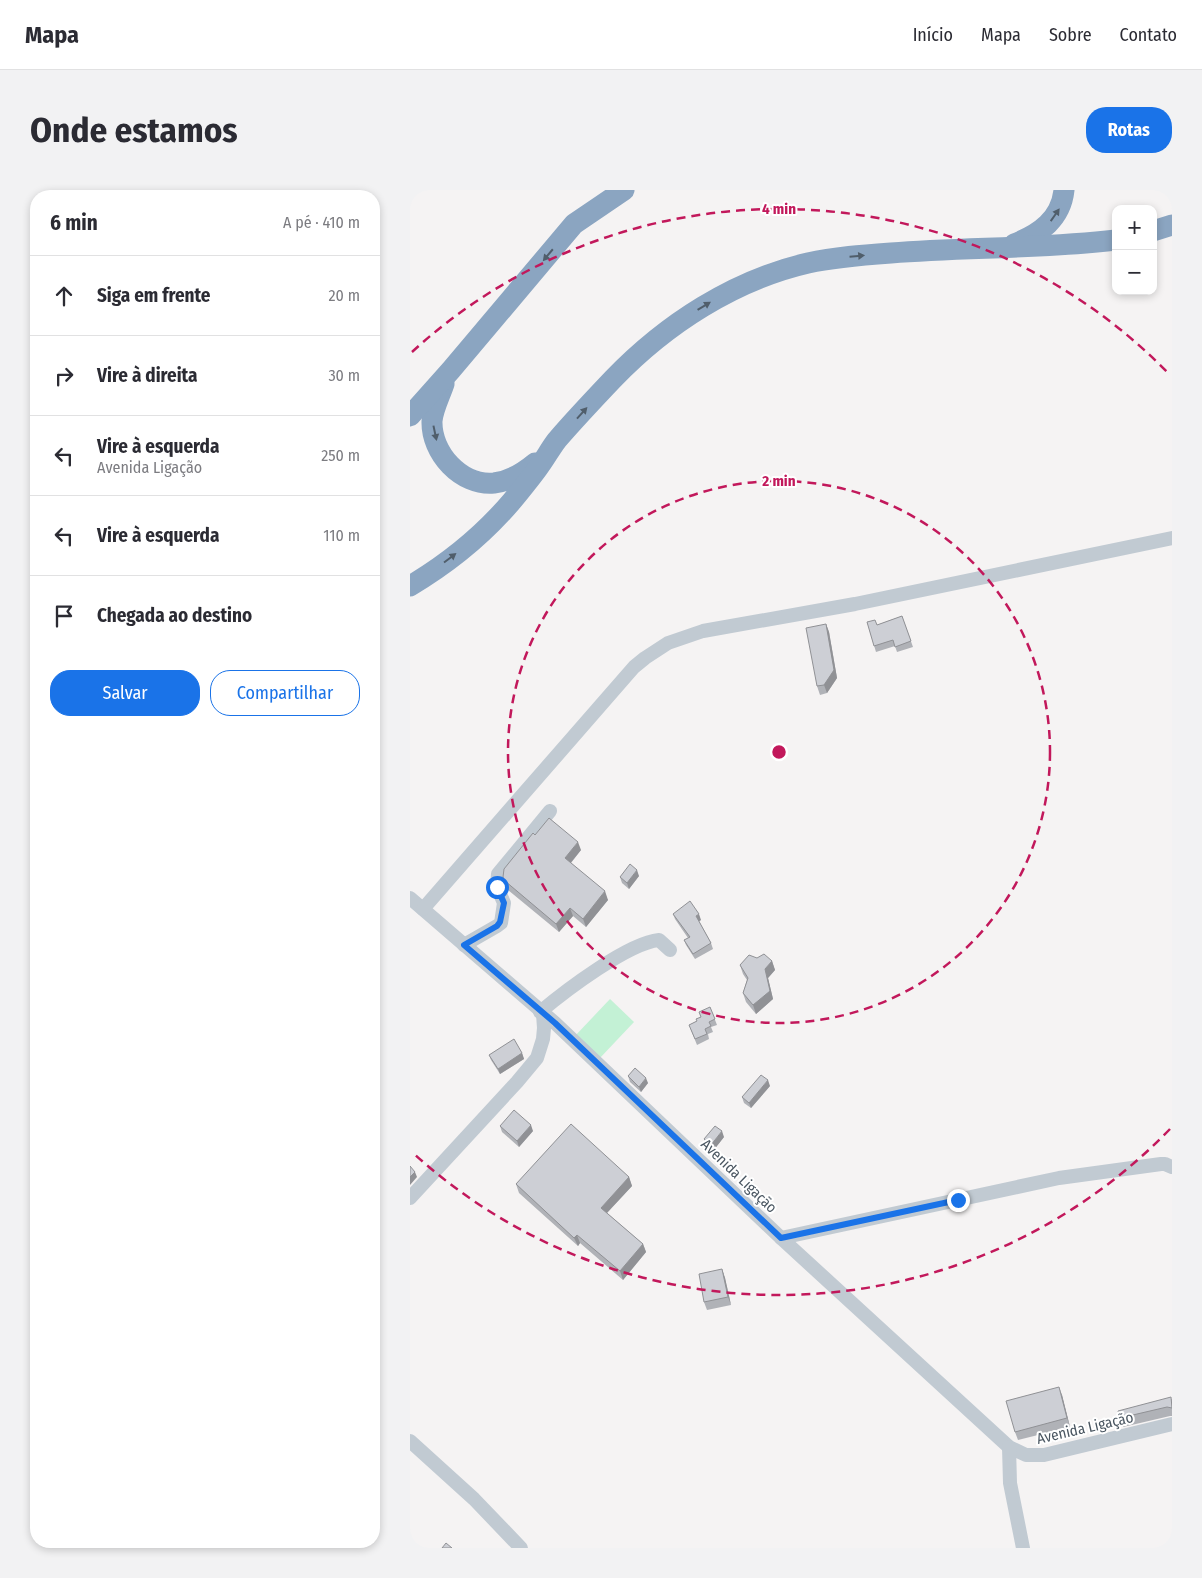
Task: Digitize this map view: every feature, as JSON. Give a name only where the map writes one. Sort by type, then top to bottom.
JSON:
[{"type":"highway","points":[[410,416],[574,224],[596,190]]},
{"type":"highway","points":[[574,224],[624,190]]},
{"type":"highway","points":[[1005,248],[1024,241],[1044,229],[1057,214],[1063,199],[1064,190]]},
{"type":"highway","points":[[1157,231],[1172,225]]},
{"type":"highway","points":[[450,370],[432,420],[440,452],[446,461],[465,476],[478,481],[492,483],[503,481],[518,476],[535,462],[556,442],[613,379],[652,343],[708,303],[759,279],[806,264],[852,256],[1112,240]]},
{"type":"highway","points":[[410,586],[459,551],[498,516],[537,470],[556,442]]},
{"type":"street","points":[[423,909],[627,674],[645,658],[668,643],[702,631],[855,604],[1172,538]]},
{"type":"street","points":[[464,945],[497,926],[500,922],[504,903],[497,887],[498,874],[550,811]]},
{"type":"street","name":"Avenida Ligação","points":[[410,898],[562,1030],[781,1238],[1009,1448],[1026,1455],[1044,1455],[1172,1424]]},
{"type":"street","points":[[410,1198],[537,1058],[543,1039],[544,1028],[541,1013],[593,973],[632,948],[649,941],[659,940],[670,950]]},
{"type":"street","points":[[781,1238],[1058,1178],[1165,1164],[1172,1168]]},
{"type":"street","points":[[410,1441],[474,1499],[521,1548]]},
{"type":"street","points":[[1009,1448],[1010,1483],[1023,1548]]},
{"type":"green space","points":[[610,999],[634,1022],[599,1059],[575,1036]]},
{"type":"building","points":[[902,616],[911,641],[895,647],[893,640],[874,646],[867,622],[875,620],[877,625]]},
{"type":"building","points":[[826,624],[834,670],[824,685],[817,686],[806,628]]},
{"type":"building","points":[[549,818],[578,842],[565,858],[605,891],[583,919],[570,908],[556,924],[505,881],[503,877],[504,869],[533,833],[535,835]]},
{"type":"building","points":[[630,864],[637,870],[627,883],[620,877]]},
{"type":"building","points":[[690,901],[699,914],[696,916],[711,943],[693,954],[684,940],[690,937],[673,914]]},
{"type":"building","points":[[764,954],[772,961],[765,969],[770,991],[753,1005],[743,993],[748,978],[740,965],[749,955],[757,958]]},
{"type":"building","points":[[710,1007],[715,1019],[709,1022],[711,1026],[705,1029],[707,1034],[695,1039],[689,1025],[701,1017],[699,1012]]},
{"type":"building","points":[[514,1039],[522,1053],[498,1069],[489,1055]]},
{"type":"building","points":[[635,1068],[646,1078],[639,1087],[628,1076]]},
{"type":"building","points":[[761,1075],[768,1080],[749,1103],[742,1097]]},
{"type":"building","points":[[514,1110],[531,1125],[517,1141],[500,1126]]},
{"type":"building","points":[[571,1124],[629,1177],[601,1208],[643,1244],[620,1271],[577,1235],[574,1238],[516,1184]]},
{"type":"building","points":[[715,1126],[722,1131],[711,1145],[704,1139]]},
{"type":"building","points":[[410,1166],[415,1172],[410,1177]]},
{"type":"building","points":[[722,1269],[728,1297],[704,1302],[699,1274]]},
{"type":"building","points":[[1059,1387],[1067,1418],[1015,1432],[1006,1401]]},
{"type":"building","points":[[1171,1397],[1172,1408],[1167,1407],[1120,1418],[1118,1411]]},
{"type":"building","points":[[446,1543],[452,1548],[442,1548]]},
{"type":"route","points":[[497,887],[504,903],[500,922],[497,926],[464,945],[555,1023],[781,1238],[958,1200]]}]
